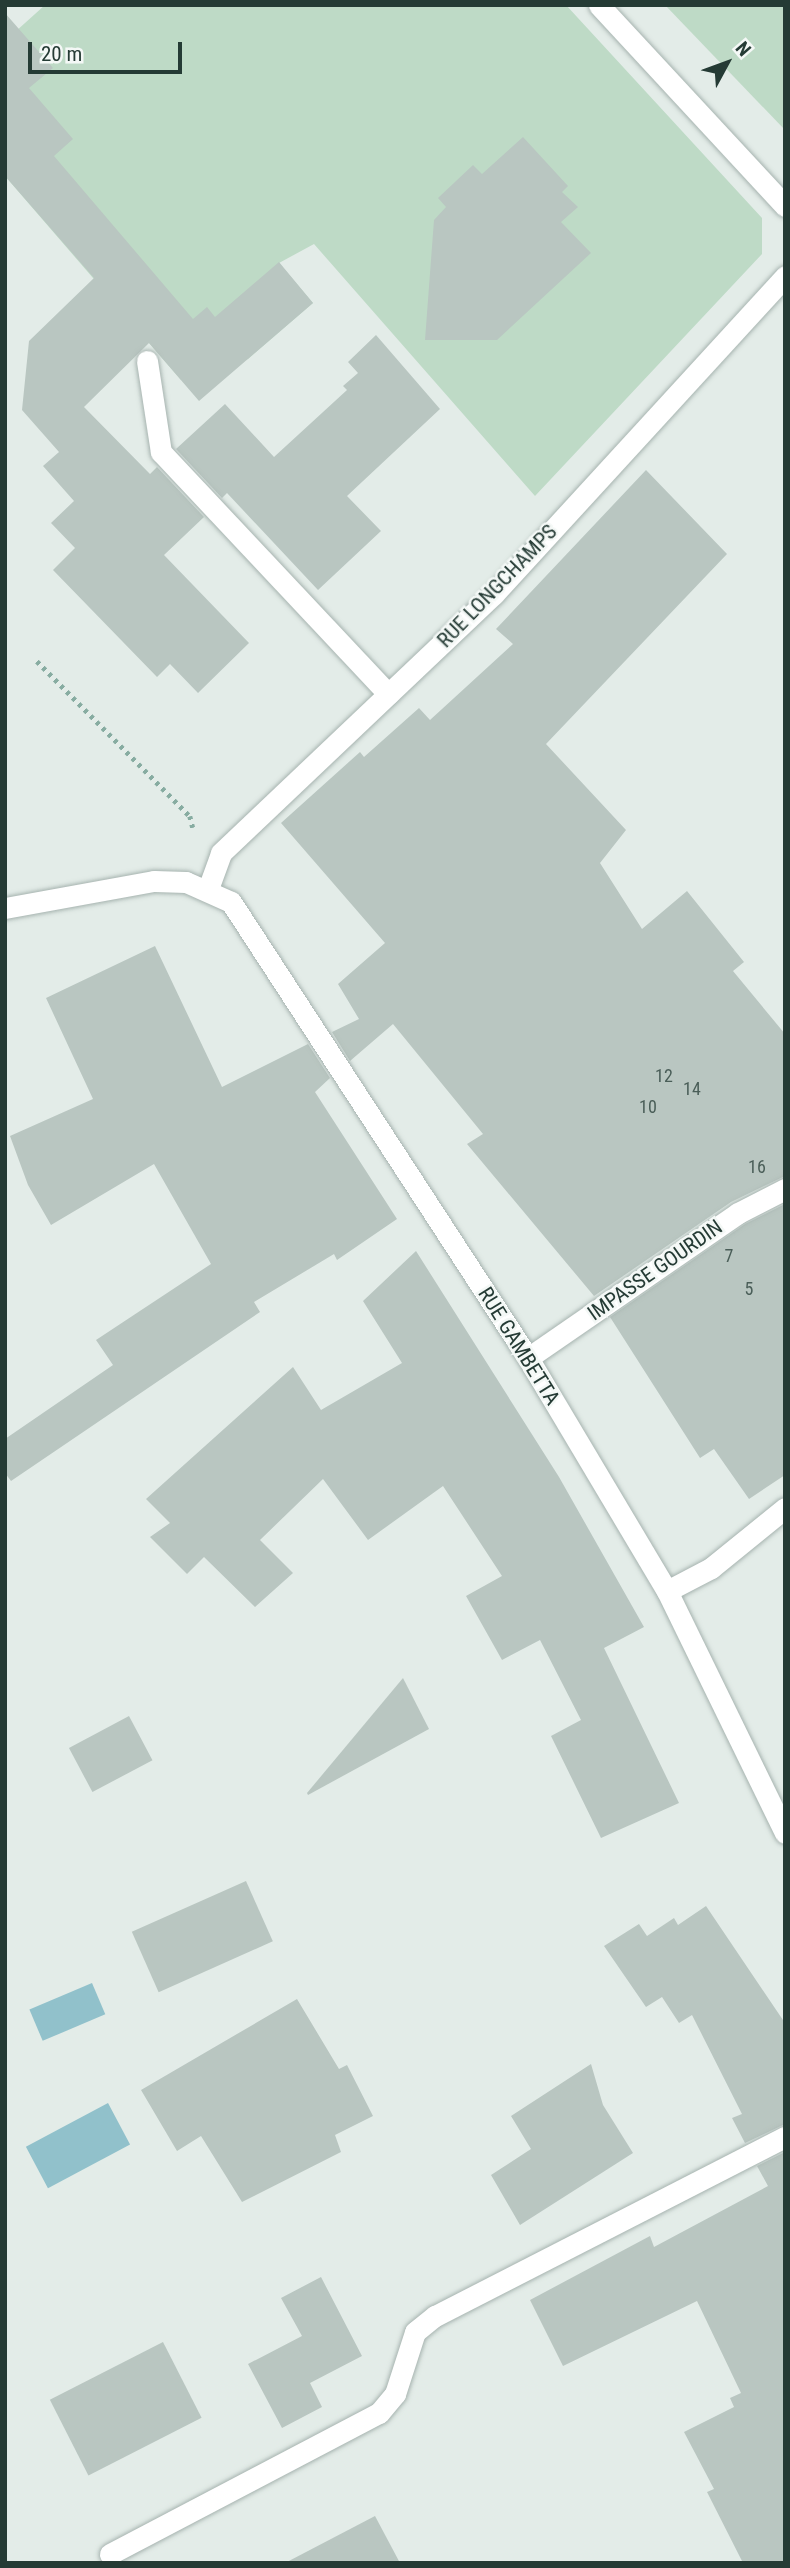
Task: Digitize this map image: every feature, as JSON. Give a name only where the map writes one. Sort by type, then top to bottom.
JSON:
[{"type":"street","points":[[599,5],[785,206]]},
{"type":"street","name":"RUE LONGCHAMPS","points":[[208,889],[221,853],[494,594],[785,276]]},
{"type":"street","points":[[147,361],[160,452],[388,694]]},
{"type":"street","points":[[5,908],[154,881],[186,882],[208,889]]},
{"type":"street","name":"RUE GAMBETTA","points":[[208,889],[231,902],[266,951],[528,1358],[667,1591],[783,1826]]},
{"type":"street","name":"IMPASSE GOURDIN","points":[[528,1358],[738,1213],[785,1189]]},
{"type":"street","points":[[667,1591],[711,1568],[785,1508]]},
{"type":"street","points":[[110,2554],[379,2413],[395,2394],[415,2332],[435,2316],[785,2137]]},
{"type":"path","points":[[37,661],[190,816],[208,889]]},
{"type":"green space","points":[[45,5],[566,5],[762,218],[762,254],[535,496],[314,244],[279,263],[313,303],[248,359],[181,380],[5,176],[5,41]]},
{"type":"green space","points":[[665,5],[785,5],[785,130]]},
{"type":"water","points":[[92,1983],[105,2014],[43,2041],[29,2010]]},
{"type":"water","points":[[108,2103],[130,2144],[48,2188],[26,2147]]},
{"type":"building","points":[[5,13],[53,68],[29,88],[73,139],[54,156],[193,319],[207,307],[215,317],[279,262],[313,303],[199,401],[149,343],[84,407],[150,474],[157,467],[204,517],[164,555],[249,643],[198,693],[170,664],[157,677],[53,570],[75,548],[51,523],[74,501],[43,466],[59,452],[22,410],[29,341],[94,278],[5,176]]},
{"type":"building","points":[[523,137],[568,186],[562,192],[578,207],[561,222],[591,253],[497,340],[425,340],[434,220],[446,207],[438,198],[473,165],[482,174]]},
{"type":"building","points":[[376,335],[440,409],[347,496],[381,531],[318,590],[227,493],[222,498],[176,449],[225,404],[274,457],[347,390],[343,386],[358,373],[348,362]]},
{"type":"building","points":[[646,470],[727,554],[546,744],[626,830],[600,863],[642,929],[687,891],[744,962],[733,971],[785,1034],[785,1176],[731,1202],[594,1296],[467,1144],[483,1134],[393,1024],[350,1061],[332,1032],[359,1019],[338,984],[385,943],[281,823],[360,752],[364,757],[419,708],[430,720],[513,644],[496,629]]},
{"type":"building","points":[[155,946],[222,1087],[308,1044],[330,1078],[315,1092],[397,1219],[337,1260],[334,1254],[254,1302],[260,1312],[11,1481],[5,1473],[5,1439],[113,1365],[96,1340],[211,1264],[154,1164],[51,1225],[28,1185],[10,1136],[93,1099],[46,998]]},
{"type":"building","points":[[785,1204],[785,1475],[749,1499],[714,1449],[700,1458],[610,1317],[745,1224]]},
{"type":"building","points":[[416,1251],[559,1477],[644,1627],[604,1648],[679,1803],[601,1838],[551,1736],[581,1720],[540,1640],[502,1660],[466,1596],[502,1576],[443,1486],[368,1540],[323,1479],[260,1540],[293,1573],[255,1607],[204,1557],[187,1574],[150,1537],[170,1523],[146,1499],[293,1367],[321,1410],[402,1363],[363,1301]]},
{"type":"building","points":[[403,1678],[429,1729],[308,1795],[307,1793]]},
{"type":"building","points":[[129,1716],[152,1760],[92,1792],[69,1748]]},
{"type":"building","points":[[246,1881],[273,1941],[159,1992],[132,1932]]},
{"type":"building","points":[[706,1906],[785,2023],[785,2124],[745,2143],[732,2118],[742,2114],[692,2015],[679,2023],[662,1997],[646,2007],[604,1946],[639,1924],[647,1936],[674,1918],[678,1925]]},
{"type":"building","points":[[297,1999],[339,2069],[347,2065],[373,2116],[335,2135],[341,2152],[242,2202],[201,2136],[177,2151],[141,2090]]},
{"type":"building","points":[[591,2064],[603,2105],[633,2153],[520,2225],[491,2175],[531,2149],[511,2116]]},
{"type":"building","points":[[785,2152],[785,2563],[743,2563],[707,2492],[714,2489],[684,2432],[734,2407],[730,2398],[741,2393],[697,2301],[563,2366],[530,2300],[650,2236],[654,2247],[768,2186],[757,2166]]},
{"type":"building","points":[[321,2277],[362,2356],[310,2383],[322,2407],[282,2428],[248,2364],[302,2336],[281,2298]]},
{"type":"building","points":[[163,2342],[202,2418],[88,2475],[50,2400]]},
{"type":"building","points":[[375,2516],[400,2563],[285,2563]]}]
